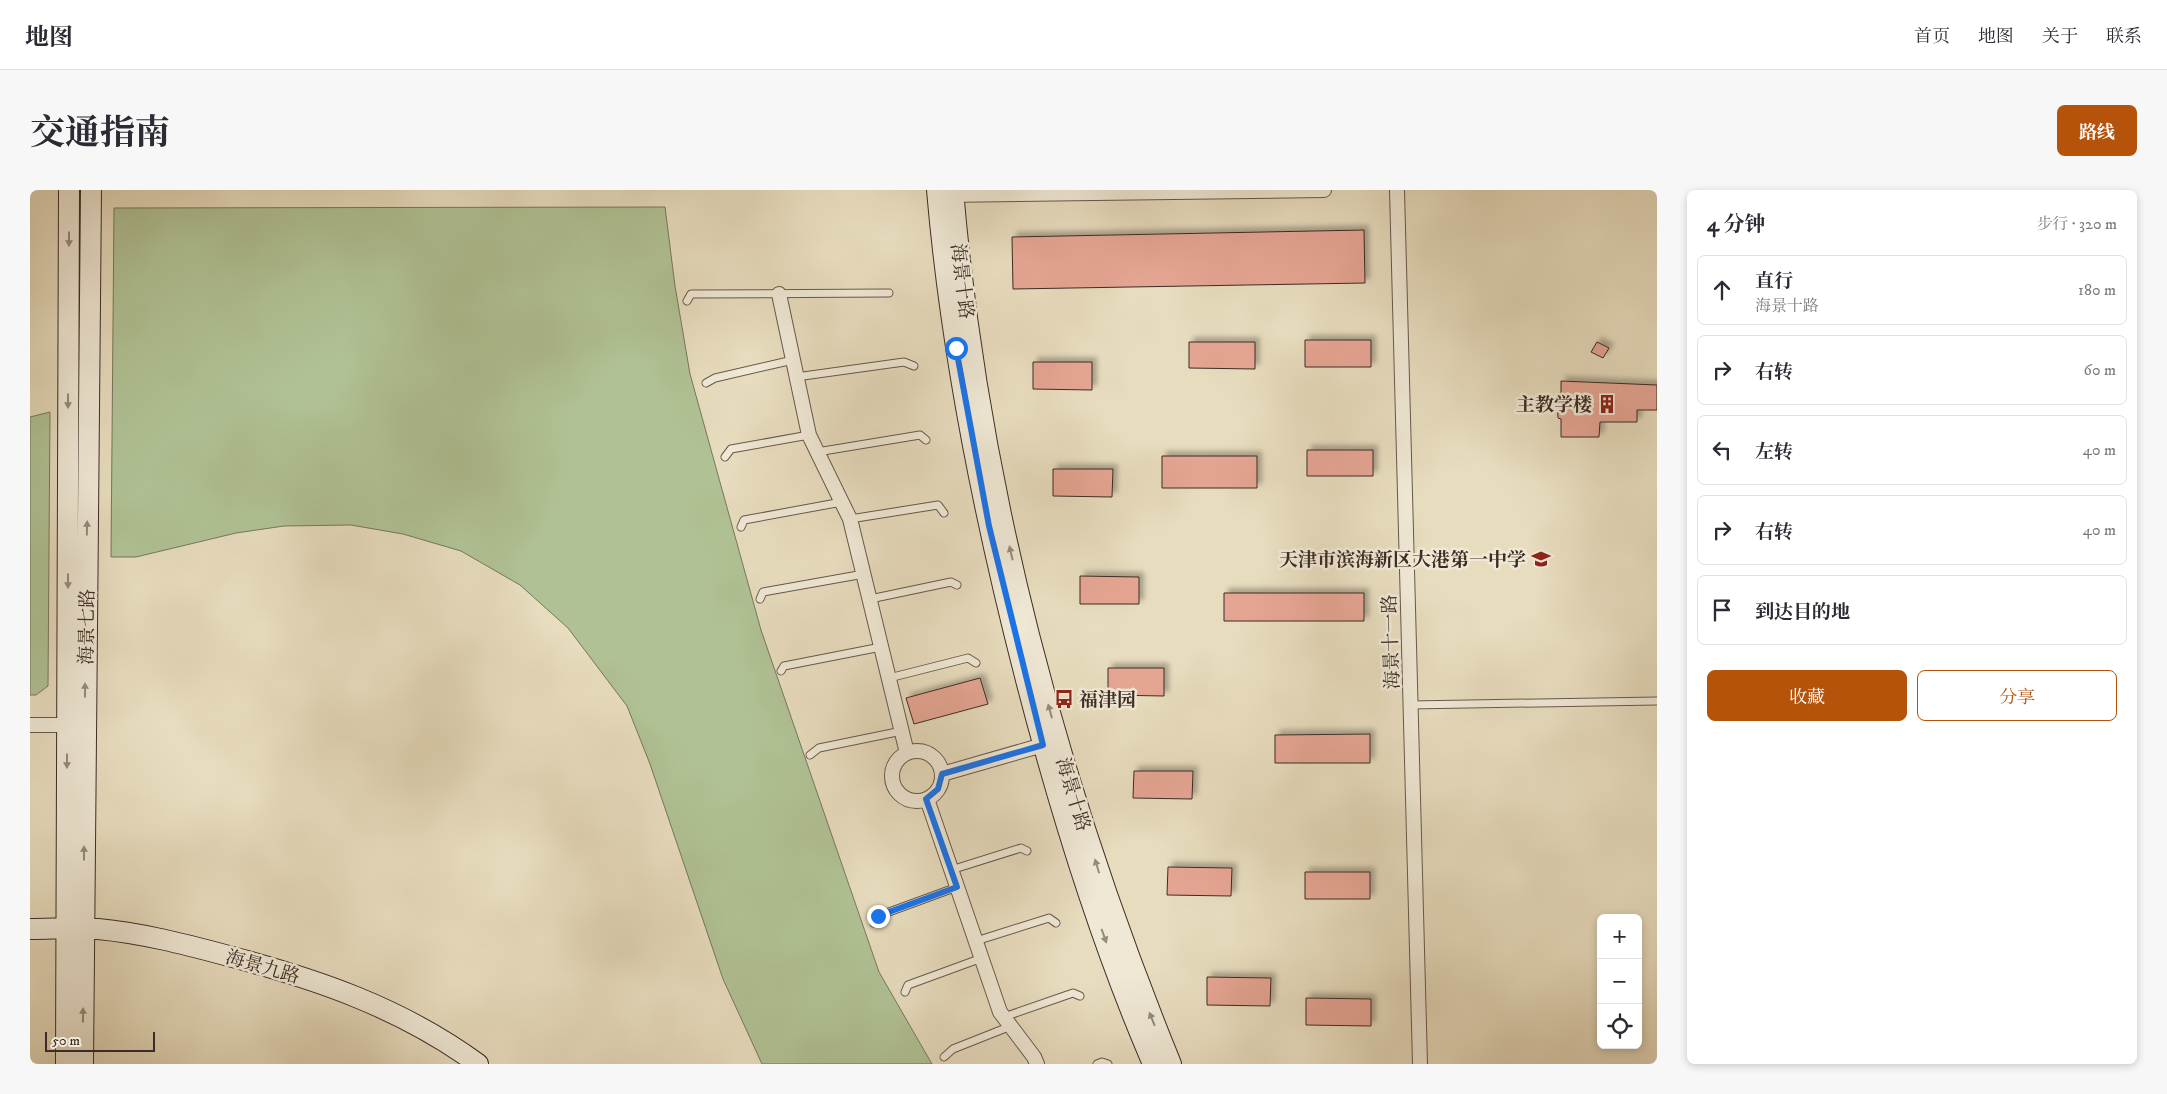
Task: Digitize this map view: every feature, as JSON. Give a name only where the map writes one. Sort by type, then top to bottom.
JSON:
[{"type":"street","name":"海景七路","points":[[66,1064],[75,933],[76,725],[69,190]]},
{"type":"street","name":"海景七路","points":[[76,725],[91,190]]},
{"type":"street","points":[[945,192],[1324,190]]},
{"type":"street","name":"海景十一路","points":[[1397,190],[1420,1064]]},
{"type":"street","name":"海景十路","points":[[945,192],[990,451],[1050,743],[1096,915],[1153,1064]]},
{"type":"street","points":[[780,294],[809,435],[850,519],[907,753]]},
{"type":"street","points":[[30,725],[76,725]]},
{"type":"street","points":[[942,774],[1050,743]]},
{"type":"street","name":"海景十路","points":[[1050,743],[1138,983],[1171,1064]]},
{"type":"street","points":[[915,752],[930,755],[940,767],[942,774],[938,789],[926,799],[911,800],[904,797],[894,786],[893,770],[907,753],[915,752]]},
{"type":"street","points":[[926,799],[1000,1012],[1034,1057],[1037,1064]]},
{"type":"street","name":"海景九路","points":[[30,929],[75,933],[157,946],[226,962],[306,984],[378,1013],[465,1064]]},
{"type":"street","name":"海景九路","points":[[30,938],[116,931],[175,943],[310,979],[339,989],[398,1015],[478,1064]]},
{"type":"street","name":"海景七路","points":[[75,933],[83,1064]]},
{"type":"lane","points":[[687,301],[691,294],[890,293]]},
{"type":"lane","points":[[706,383],[715,378],[793,360]]},
{"type":"lane","points":[[796,377],[904,362],[914,366]]},
{"type":"lane","points":[[725,457],[731,449],[809,435]]},
{"type":"lane","points":[[817,452],[920,435],[926,440]]},
{"type":"lane","points":[[741,527],[744,520],[842,502]]},
{"type":"lane","points":[[850,519],[938,505],[944,513]]},
{"type":"lane","points":[[760,599],[763,592],[864,574]]},
{"type":"lane","points":[[870,599],[951,582],[957,585]]},
{"type":"lane","points":[[781,671],[784,666],[882,647]]},
{"type":"lane","points":[[889,678],[968,658],[976,663]]},
{"type":"lane","points":[[1410,705],[1657,701]]},
{"type":"lane","points":[[810,755],[819,748],[902,731]]},
{"type":"lane","points":[[951,870],[1021,848],[1027,851]]},
{"type":"lane","points":[[874,923],[878,916],[957,887]]},
{"type":"lane","points":[[976,941],[1049,918],[1056,923]]},
{"type":"lane","points":[[905,992],[908,985],[982,958]]},
{"type":"lane","points":[[944,1057],[953,1049],[1008,1022],[1073,993],[1080,996]]},
{"type":"lane","points":[[1097,1064],[1102,1062],[1108,1064]]},
{"type":"green space","points":[[665,207],[675,286],[690,374],[761,630],[879,972],[932,1064],[762,1064],[723,979],[650,764],[627,706],[568,628],[520,585],[461,551],[403,534],[351,525],[284,526],[236,533],[136,557],[111,557],[114,208]]},
{"type":"green space","points":[[50,412],[48,686],[36,695],[30,695],[30,417]]},
{"type":"building","points":[[1364,230],[1365,283],[1013,289],[1012,237]]},
{"type":"building","points":[[1305,340],[1371,340],[1371,367],[1305,367]]},
{"type":"building","points":[[1189,342],[1255,342],[1255,369],[1189,368]]},
{"type":"building","points":[[1597,342],[1609,348],[1603,358],[1591,352]]},
{"type":"building","points":[[1033,362],[1092,362],[1092,390],[1033,389]]},
{"type":"building","name":"主教学楼","points":[[1561,381],[1657,385],[1657,410],[1637,410],[1637,422],[1600,422],[1599,437],[1561,437],[1561,419],[1558,418],[1557,400],[1561,400]]},
{"type":"building","points":[[1307,450],[1373,450],[1373,476],[1307,476]]},
{"type":"building","points":[[1162,456],[1257,456],[1257,488],[1162,488]]},
{"type":"building","points":[[1053,469],[1113,469],[1112,497],[1053,496]]},
{"type":"building","points":[[1080,576],[1139,577],[1139,604],[1080,604]]},
{"type":"building","points":[[1224,593],[1364,593],[1364,621],[1224,621]]},
{"type":"building","points":[[1108,668],[1164,668],[1164,696],[1108,695]]},
{"type":"building","points":[[980,678],[988,704],[914,724],[906,698]]},
{"type":"building","points":[[1370,734],[1370,763],[1275,763],[1275,735]]},
{"type":"building","points":[[1134,771],[1193,771],[1192,799],[1133,798]]},
{"type":"building","points":[[1168,867],[1232,868],[1231,896],[1167,895]]},
{"type":"building","points":[[1305,872],[1370,872],[1370,899],[1305,899]]},
{"type":"building","points":[[1207,977],[1271,978],[1270,1006],[1207,1005]]},
{"type":"building","points":[[1306,998],[1371,999],[1371,1026],[1306,1025]]},
{"type":"place","name":"主教学楼","points":[[1607,404]]},
{"type":"place","name":"天津市滨海新区大港第一中学","points":[[1541,559]]},
{"type":"place","name":"福津园","points":[[1064,699]]},
{"type":"route","points":[[878,916],[957,887],[926,799],[938,789],[942,774],[1043,745],[989,526],[956,348]]}]
